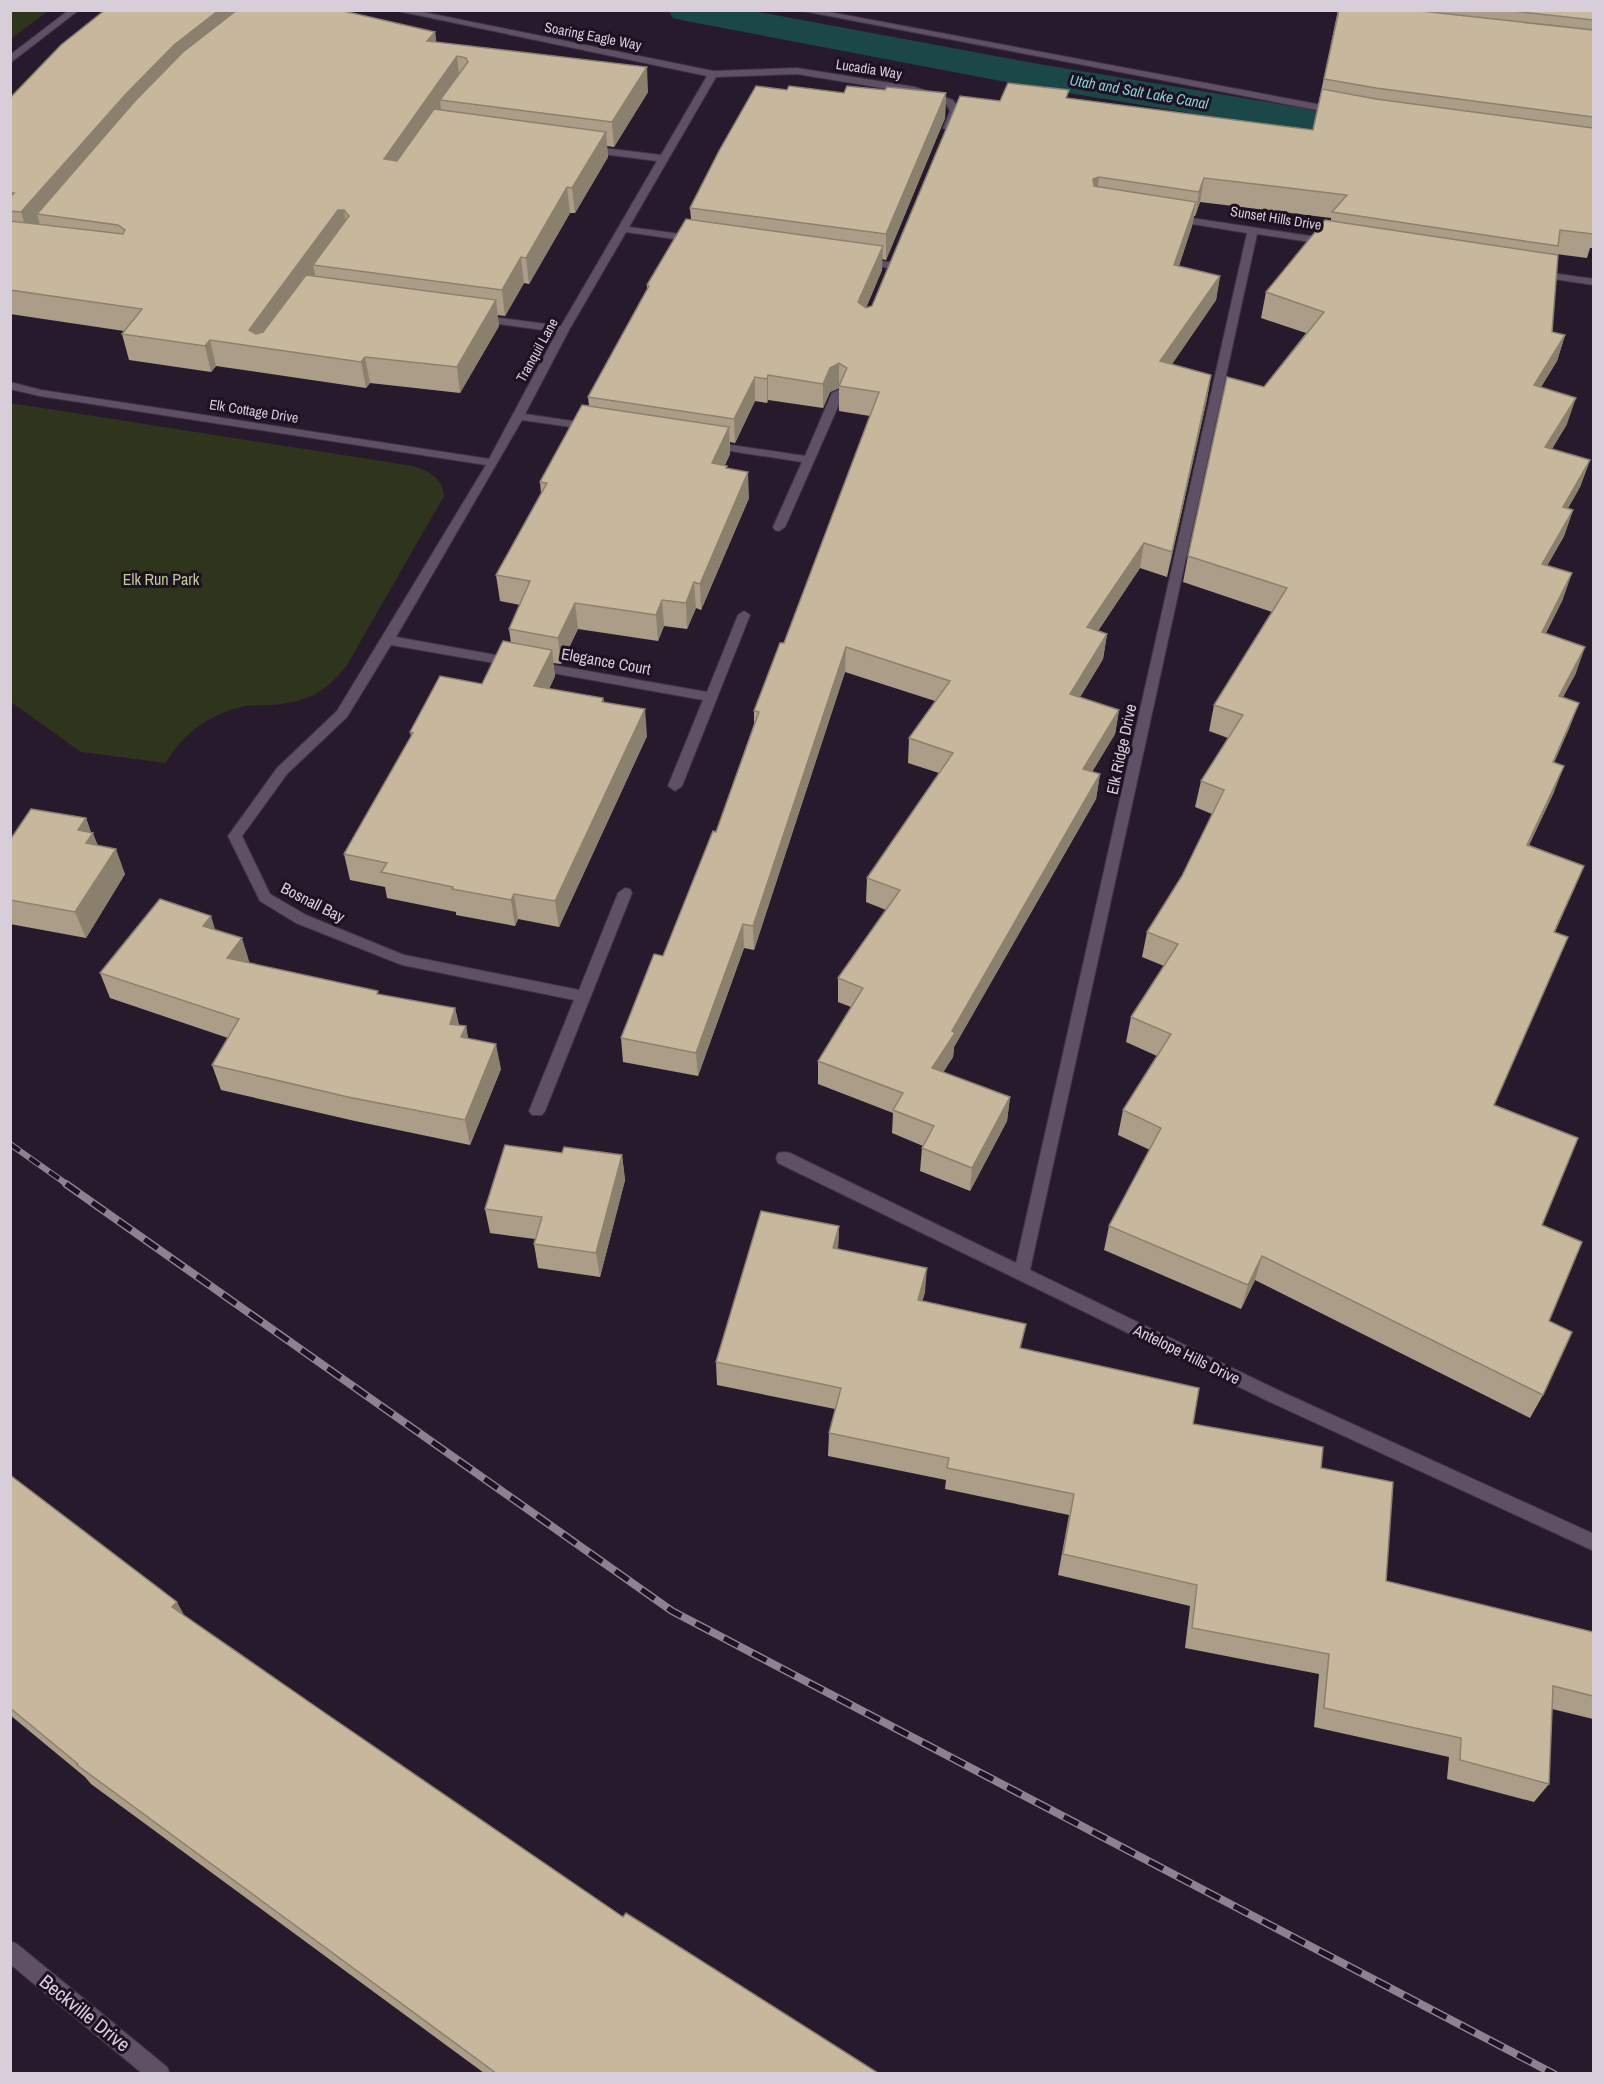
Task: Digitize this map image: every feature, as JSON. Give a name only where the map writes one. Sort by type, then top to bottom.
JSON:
[{"type":"street","points":[[10,60],[75,10]]},
{"type":"street","name":"Soaring Eagle Way","points":[[397,10],[713,74]]},
{"type":"street","points":[[802,10],[1348,112]]},
{"type":"street","name":"Lucadia Way","points":[[713,74],[797,71],[934,95],[950,102],[955,111],[945,133]]},
{"type":"street","name":"Tranquil Lane","points":[[388,640],[493,463],[564,330],[713,74]]},
{"type":"street","points":[[573,147],[665,159]]},
{"type":"street","name":"Sunset Hills Drive","points":[[1164,216],[1346,244]]},
{"type":"street","points":[[624,229],[702,240]]},
{"type":"street","name":"Elk Ridge Drive","points":[[1021,1275],[1253,230]]},
{"type":"street","points":[[854,260],[887,270],[894,254]]},
{"type":"street","points":[[1522,272],[1593,282]]},
{"type":"street","points":[[461,316],[564,330]]},
{"type":"street","name":"Elk Cottage Drive","points":[[10,385],[40,393],[493,463]]},
{"type":"street","points":[[779,527],[838,393]]},
{"type":"street","points":[[518,416],[609,429]]},
{"type":"street","points":[[703,444],[809,460]]},
{"type":"street","points":[[675,786],[744,615]]},
{"type":"street","name":"Elegance Court","points":[[388,640],[711,697]]},
{"type":"street","name":"Bosnall Bay","points":[[388,640],[342,714],[282,771],[235,836],[265,897],[301,919],[402,960],[583,996]]},
{"type":"street","points":[[537,1111],[625,893]]},
{"type":"street","name":"Antelope Hills Drive","points":[[784,1158],[1274,1396],[1593,1543]]},
{"type":"street","name":"Beckville Drive","points":[[10,1951],[160,2073]]},
{"type":"green space","points":[[11,10],[48,10],[48,11],[11,39]]},
{"type":"green space","name":"Elk Run Park","points":[[11,403],[413,466],[434,476],[441,484],[444,496],[347,665],[322,690],[293,702],[244,706],[218,715],[188,735],[166,763],[81,752],[11,702]]},
{"type":"building","points":[[105,10],[219,10],[174,45],[126,94],[21,212],[10,211],[10,197],[14,193],[10,193],[10,98],[61,45]]},
{"type":"building","points":[[237,10],[339,10],[435,32],[427,41],[647,67],[612,122],[440,100],[468,62],[466,58],[457,56],[384,159],[397,161],[434,109],[606,132],[572,188],[567,187],[526,258],[521,257],[502,290],[313,265],[349,216],[344,210],[338,210],[249,330],[256,334],[263,332],[306,275],[496,300],[457,367],[365,357],[361,362],[210,340],[205,346],[122,334],[142,309],[10,290],[10,221],[123,234],[125,230],[118,225],[37,214],[135,101],[183,52]]},
{"type":"building","points":[[1339,10],[1412,10],[1593,30],[1593,117],[1324,79]]},
{"type":"building","points":[[1505,10],[1593,10],[1593,20]]},
{"type":"building","points":[[1008,83],[1069,90],[1066,98],[1313,130],[1322,89],[1376,99],[1593,128],[1593,234],[1560,230],[1558,246],[1332,212],[1347,195],[1204,178],[1199,192],[1099,177],[1093,179],[1094,186],[1196,202],[1174,265],[1220,276],[1160,361],[1211,375],[1172,552],[1144,543],[1087,627],[1107,634],[1070,694],[1119,710],[1083,769],[1100,774],[952,1031],[955,1033],[932,1068],[1010,1097],[972,1168],[922,1148],[934,1126],[893,1110],[903,1093],[818,1061],[863,988],[838,978],[900,890],[867,878],[953,753],[909,738],[950,681],[846,647],[753,926],[743,924],[696,1053],[621,1038],[654,954],[663,956],[713,831],[716,832],[759,712],[754,711],[780,643],[784,643],[879,392],[839,386],[847,368],[839,363],[830,368],[823,384],[768,375],[767,379],[755,377],[734,419],[588,397],[649,286],[647,285],[686,219],[883,246],[858,302],[866,308],[872,306],[960,96],[1000,101]]},
{"type":"building","points":[[756,86],[787,90],[789,86],[844,93],[847,86],[885,90],[887,87],[946,93],[886,234],[690,208]]},
{"type":"building","points":[[1325,220],[1558,255],[1552,332],[1565,335],[1534,385],[1576,398],[1545,447],[1590,460],[1563,507],[1573,510],[1542,564],[1572,573],[1542,632],[1585,647],[1559,696],[1579,703],[1553,762],[1564,766],[1527,845],[1584,866],[1554,932],[1568,937],[1494,1105],[1578,1138],[1542,1225],[1582,1242],[1549,1321],[1572,1332],[1543,1395],[1262,1256],[1248,1285],[1109,1226],[1161,1128],[1123,1110],[1171,1034],[1131,1017],[1178,944],[1147,932],[1182,876],[1224,790],[1201,781],[1243,715],[1214,705],[1287,588],[1188,556],[1227,377],[1264,387],[1324,312],[1266,292]]},
{"type":"building","points":[[582,405],[729,427],[712,463],[748,472],[700,584],[694,582],[686,603],[662,600],[656,615],[575,603],[558,638],[509,629],[530,581],[496,575],[547,483],[540,482]]},
{"type":"building","points":[[503,641],[552,650],[534,686],[603,698],[602,702],[645,709],[555,901],[514,894],[511,900],[452,889],[453,887],[381,872],[387,863],[344,854],[413,733],[410,732],[440,676],[482,684]]},
{"type":"building","points":[[31,809],[86,818],[78,830],[93,833],[86,843],[116,849],[75,912],[10,900],[10,840]]},
{"type":"building","points":[[160,899],[211,916],[203,926],[242,938],[227,958],[378,991],[377,994],[455,1008],[450,1024],[466,1026],[461,1037],[496,1044],[465,1120],[348,1097],[212,1065],[239,1019],[100,973]]},
{"type":"building","points":[[505,1145],[562,1153],[564,1147],[622,1155],[596,1253],[534,1244],[542,1217],[485,1209]]},
{"type":"building","points":[[761,1211],[839,1226],[833,1248],[927,1268],[918,1300],[1026,1324],[1020,1348],[1199,1388],[1193,1424],[1323,1447],[1321,1468],[1393,1482],[1386,1581],[1593,1632],[1593,1696],[1553,1686],[1549,1784],[1460,1760],[1461,1738],[1324,1708],[1329,1654],[1192,1628],[1197,1585],[1063,1554],[1074,1494],[947,1468],[949,1458],[829,1433],[841,1388],[716,1362]]},
{"type":"building","points":[[10,1475],[177,1602],[172,1607],[322,1711],[623,1917],[626,1913],[878,2073],[496,2073],[77,1765],[10,1708]]},
{"type":"waterway","name":"Utah and Salt Lake Canal","points":[[686,10],[1027,74],[1400,136]]},
{"type":"railway","points":[[10,1144],[68,1185]]},
{"type":"railway","points":[[66,1184],[672,1611],[1554,2074]]}]
